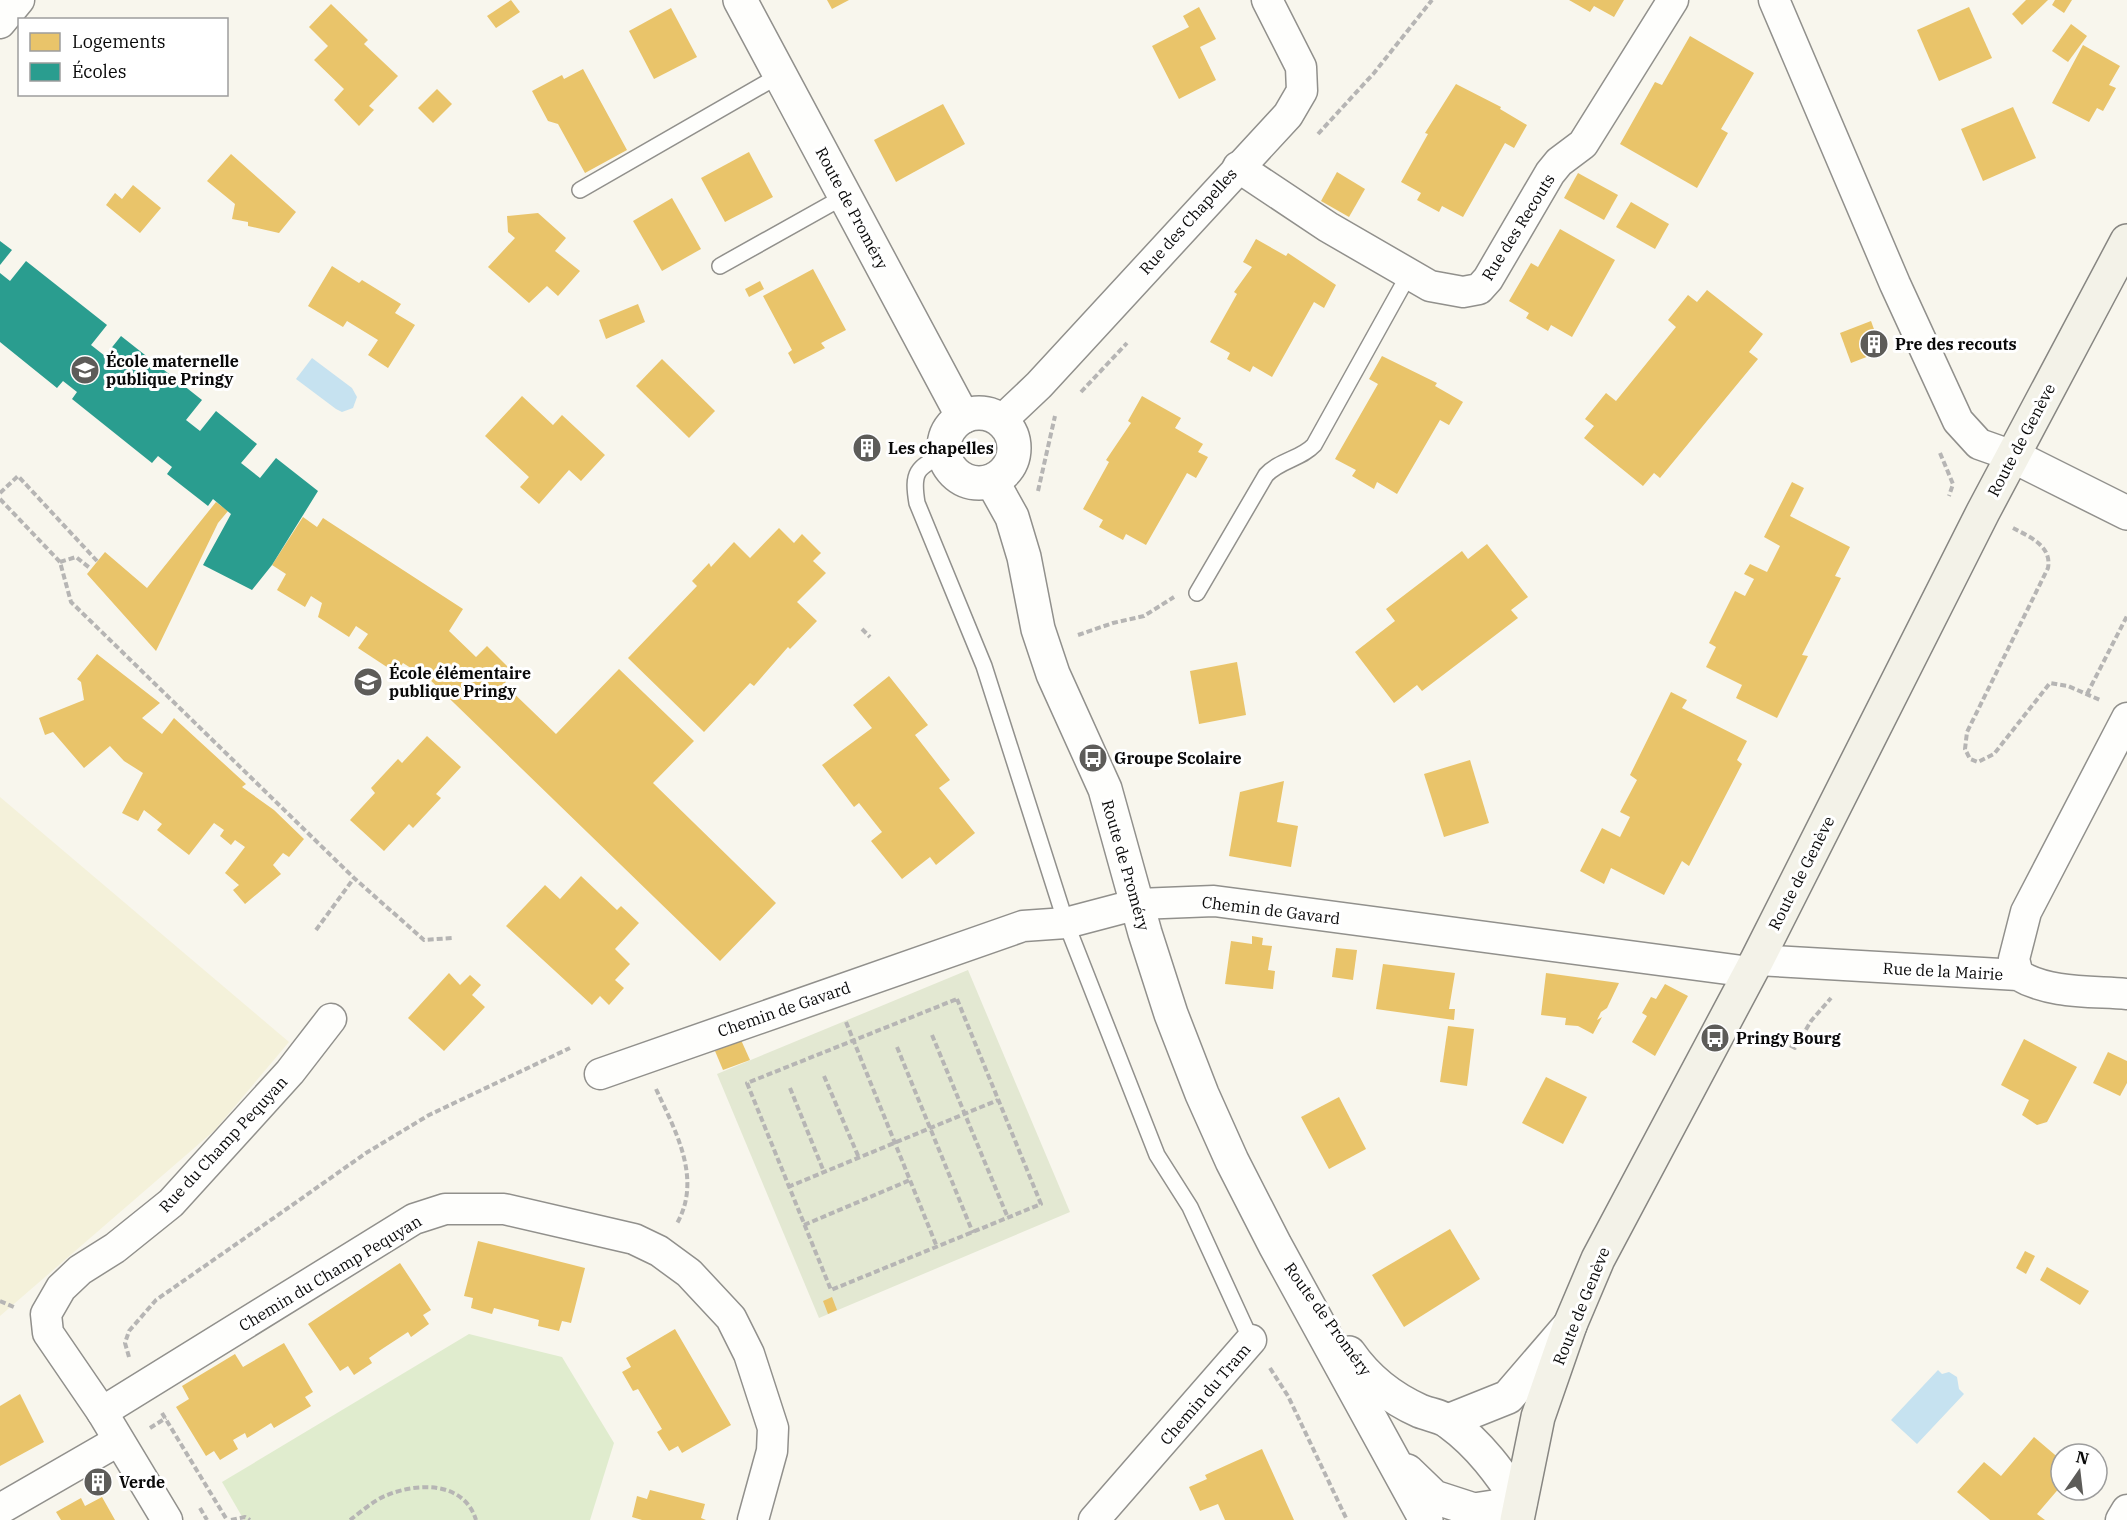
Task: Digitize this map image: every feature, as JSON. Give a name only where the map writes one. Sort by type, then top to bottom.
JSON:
[{"type":"main road","name":"Route de Genève","points":[[1519,1511],[1538,1417],[1570,1325],[1598,1259],[1753,966],[1983,512],[2127,241]]},
{"type":"street","points":[[0,22],[19,0]]},
{"type":"street","name":"Route de Proméry","points":[[740,0],[963,417]]},
{"type":"street","name":"Rue des Chapelles","points":[[1001,421],[1039,385],[1288,115],[1302,91],[1301,67],[1267,0]]},
{"type":"street","name":"Rue des Recouts","points":[[1238,167],[1328,227],[1430,286],[1463,292],[1479,289],[1488,279],[1550,173],[1559,162],[1583,144],[1673,0]]},
{"type":"street","points":[[1774,0],[1895,284],[1958,421],[1979,444],[2013,456],[2127,513]]},
{"type":"street","points":[[983,413],[1001,421],[1012,436],[1014,454],[1006,470],[992,481],[976,484],[962,479],[951,469],[944,455],[947,433],[963,417],[983,413]]},
{"type":"street","name":"Route de Proméry","points":[[992,481],[1012,517],[1024,557],[1038,628],[1066,705],[1093,758],[1105,789],[1171,1014],[1202,1094],[1232,1161],[1275,1245],[1426,1520]]},
{"type":"street","points":[[2018,975],[2014,959],[2026,912],[2117,710]]},
{"type":"street","name":"Chemin de Gavard","points":[[600,1074],[1023,926],[1066,923],[1138,904],[1214,901],[1753,966]]},
{"type":"street","name":"Rue de la Mairie","points":[[1753,966],[2018,975],[2032,983],[2053,989],[2127,994]]},
{"type":"street","name":"Rue du Champ Pequyan","points":[[167,1520],[102,1412],[48,1333],[46,1314],[61,1288],[80,1270],[115,1248],[171,1203],[291,1072],[331,1019]]},
{"type":"street","name":"Chemin du Champ Pequyan","points":[[102,1412],[414,1219],[445,1209],[504,1209],[634,1239],[659,1251],[689,1273],[731,1318],[749,1354],[773,1428],[772,1451],[753,1520]]},
{"type":"street","name":"Route de Proméry","points":[[1275,1245],[1368,1378],[1385,1391],[1420,1411],[1449,1421],[1489,1458],[1519,1511]]},
{"type":"street","points":[[1449,1421],[1508,1397],[1570,1325]]},
{"type":"street","name":"Chemin du Tram","points":[[1094,1520],[1251,1340]]},
{"type":"street","points":[[0,1509],[118,1441]]},
{"type":"street","name":"Route de Proméry","points":[[1391,1457],[1434,1497],[1474,1510],[1519,1511]]},
{"type":"street","points":[[2121,1520],[2127,1510]]},
{"type":"lane","points":[[580,190],[780,75]]},
{"type":"lane","points":[[720,266],[845,196]]},
{"type":"lane","points":[[1197,593],[1266,476],[1283,461],[1309,451],[1314,445],[1409,274]]},
{"type":"lane","points":[[944,455],[922,465],[914,484],[917,503],[984,666],[1066,923],[1156,1155],[1190,1207],[1251,1340]]},
{"type":"path","points":[[1037,500],[1058,408],[1052,397],[1039,385]]},
{"type":"path","points":[[0,493],[18,476],[97,561]]},
{"type":"path","points":[[0,498],[60,562],[71,602],[354,878],[424,940],[452,938]]},
{"type":"path","points":[[1983,512],[2035,540],[2047,553],[2049,560],[1967,732],[1965,749],[1970,759],[1978,762],[1994,754],[2050,682],[2087,694],[2117,710]]},
{"type":"path","points":[[60,562],[76,557],[91,569]]},
{"type":"path","points":[[1078,635],[1143,616],[1176,596],[1197,593]]},
{"type":"path","points":[[2087,694],[2127,616]]},
{"type":"path","points":[[1074,626],[1080,643]]},
{"type":"path","points":[[862,629],[870,637]]},
{"type":"path","points":[[316,930],[354,878]]},
{"type":"path","points":[[833,991],[937,1247]]},
{"type":"path","points":[[1773,1037],[1795,1048],[1812,1021],[1835,994]]},
{"type":"path","points":[[957,999],[1041,1204],[831,1290],[747,1083],[854,1040],[957,999]]},
{"type":"path","points":[[932,1035],[1008,1218]]},
{"type":"path","points":[[897,1047],[973,1233]]},
{"type":"path","points":[[250,1520],[245,1517],[229,1520],[126,1353],[125,1343],[137,1319],[156,1300],[366,1153],[429,1115],[570,1048]]},
{"type":"path","points":[[642,1058],[669,1115],[689,1174],[685,1210],[659,1251]]},
{"type":"path","points":[[825,1076],[858,1158]]},
{"type":"path","points":[[790,1088],[824,1172]]},
{"type":"path","points":[[789,1186],[998,1100]]},
{"type":"path","points":[[804,1225],[910,1180]]},
{"type":"path","name":"Chemin du Tram","points":[[1251,1340],[1288,1396],[1347,1520]]},
{"type":"path","points":[[350,1520],[384,1496],[435,1486],[456,1494],[471,1506],[476,1520]]},
{"type":"shaded area","points":[[0,797],[289,1042],[215,1130],[0,1316]]},
{"type":"green space","points":[[968,970],[1070,1212],[819,1318],[717,1074]]},
{"type":"green space","points":[[469,1334],[562,1357],[614,1443],[590,1520],[244,1520],[222,1482]]},
{"type":"water","points":[[312,358],[352,388],[357,397],[353,408],[342,412],[336,409],[296,379]]},
{"type":"water","points":[[1938,1370],[1942,1374],[1949,1372],[1957,1377],[1959,1389],[1964,1394],[1917,1444],[1891,1420]]},
{"type":"building: Logements","points":[[511,0],[520,12],[496,28],[487,16]]},
{"type":"building: Logements","points":[[827,0],[849,0],[832,9]]},
{"type":"building: Logements","points":[[1569,0],[1624,0],[1614,17],[1594,6],[1590,12]]},
{"type":"building: Logements","points":[[2026,0],[2048,0],[2022,25],[2012,14]]},
{"type":"building: Logements","points":[[2055,0],[2072,0],[2064,13],[2052,5]]},
{"type":"building: Logements","points":[[331,4],[368,40],[364,44],[398,76],[369,106],[374,110],[359,126],[334,100],[344,89],[314,60],[328,46],[309,27]]},
{"type":"building: Logements","points":[[1199,7],[1216,39],[1200,47],[1216,80],[1179,99],[1152,46],[1189,27],[1183,16]]},
{"type":"building: Logements","points":[[1969,7],[1992,58],[1939,81],[1917,30]]},
{"type":"building: Logements","points":[[671,8],[697,57],[654,79],[629,31]]},
{"type":"building: Logements","points":[[2071,24],[2087,36],[2068,62],[2052,51]]},
{"type":"building: Logements","points":[[1690,36],[1754,73],[1721,129],[1728,133],[1697,188],[1620,144],[1655,82],[1662,85]]},
{"type":"building: Logements","points":[[2083,45],[2120,66],[2109,85],[2116,88],[2103,111],[2097,108],[2089,122],[2052,103]]},
{"type":"building: Logements","points":[[583,69],[627,150],[585,173],[558,124],[548,121],[532,91],[562,75],[564,79]]},
{"type":"building: Logements","points":[[1456,84],[1501,107],[1500,109],[1527,125],[1514,148],[1505,143],[1463,217],[1442,206],[1439,212],[1417,200],[1421,193],[1401,182],[1428,134],[1425,133]]},
{"type":"building: Logements","points":[[437,89],[452,104],[433,123],[418,108]]},
{"type":"building: Logements","points":[[943,104],[965,144],[896,182],[874,140]]},
{"type":"building: Logements","points":[[2013,107],[2036,158],[1983,181],[1961,129]]},
{"type":"building: Logements","points":[[749,152],[773,197],[725,222],[701,178]]},
{"type":"building: Logements","points":[[231,154],[296,212],[279,233],[248,226],[248,222],[232,219],[235,204],[207,181]]},
{"type":"building: Logements","points":[[1337,172],[1365,189],[1349,217],[1321,201]]},
{"type":"building: Logements","points":[[1578,173],[1618,195],[1604,220],[1564,198]]},
{"type":"building: Logements","points":[[133,185],[161,208],[140,233],[106,205],[115,193],[122,199]]},
{"type":"building: Logements","points":[[672,198],[701,249],[662,271],[633,221]]},
{"type":"building: Logements","points":[[1631,202],[1669,224],[1655,249],[1616,227]]},
{"type":"building: Logements","points":[[538,213],[566,238],[555,251],[580,271],[558,296],[547,286],[529,303],[488,267],[515,238],[508,232],[507,216]]},
{"type":"building: Logements","points":[[1560,229],[1615,260],[1572,337],[1551,325],[1548,331],[1526,318],[1529,313],[1509,301],[1531,263],[1538,267]]},
{"type":"building: Logements","points":[[1256,239],[1286,256],[1288,253],[1336,285],[1324,308],[1314,302],[1272,377],[1253,366],[1250,372],[1227,359],[1230,353],[1210,342],[1237,294],[1234,292],[1252,267],[1243,262]]},
{"type":"building: Logements","points":[[332,266],[359,283],[362,280],[401,304],[395,313],[415,325],[388,368],[368,355],[378,340],[347,321],[343,327],[308,306]]},
{"type":"building: Logements","points":[[813,269],[846,330],[821,343],[825,348],[794,364],[788,353],[792,350],[763,296]]},
{"type":"building: Logements","points":[[760,281],[764,289],[749,297],[745,289]]},
{"type":"building: Logements","points":[[1707,290],[1763,334],[1749,352],[1758,359],[1660,478],[1654,473],[1643,486],[1584,438],[1594,426],[1585,419],[1606,393],[1616,401],[1676,327],[1668,320],[1688,295],[1697,302]]},
{"type":"building: Logements","points":[[638,304],[645,322],[606,339],[599,320]]},
{"type":"building: Logements","points":[[1871,321],[1882,351],[1851,363],[1840,333]]},
{"type":"building: Logements","points":[[1382,356],[1437,383],[1435,386],[1463,402],[1449,425],[1440,420],[1397,494],[1377,482],[1374,489],[1352,476],[1356,470],[1335,459],[1378,384],[1369,379]]},
{"type":"building: Logements","points":[[662,359],[715,411],[689,438],[636,386]]},
{"type":"building: Logements","points":[[522,396],[553,425],[562,415],[605,455],[581,481],[569,470],[539,504],[520,487],[529,477],[485,436]]},
{"type":"building: Logements","points":[[1142,396],[1181,418],[1175,428],[1203,444],[1198,452],[1208,457],[1196,478],[1187,473],[1146,545],[1126,534],[1123,540],[1099,527],[1103,520],[1083,509],[1109,462],[1106,460],[1131,423],[1128,421]]},
{"type":"building: Logements","name":"Les chapelles","points":[[877,438],[880,454],[858,457],[855,442]]},
{"type":"building: Logements","points":[[1792,482],[1804,488],[1790,516],[1850,547],[1835,576],[1841,578],[1802,655],[1808,656],[1777,718],[1736,698],[1742,685],[1706,667],[1716,647],[1709,643],[1735,591],[1745,596],[1754,579],[1744,574],[1750,564],[1767,572],[1780,546],[1764,537]]},
{"type":"building: Logements","points":[[216,502],[228,511],[218,523],[156,651],[87,574],[105,552],[147,588]]},
{"type":"building: Logements","points":[[303,517],[317,527],[323,518],[463,609],[449,631],[476,657],[487,646],[514,673],[504,684],[556,734],[619,669],[694,741],[653,783],[776,903],[720,961],[422,672],[420,674],[403,663],[396,673],[358,648],[368,634],[356,626],[349,637],[318,617],[322,603],[311,596],[305,607],[277,590],[286,574],[272,565]]},
{"type":"building: Logements","points":[[779,528],[794,543],[802,534],[821,553],[813,561],[826,573],[797,602],[817,621],[790,649],[788,647],[754,686],[750,683],[704,732],[628,658],[697,586],[692,581],[709,563],[711,567],[734,542],[750,558]]},
{"type":"building: Logements","points":[[1487,544],[1528,597],[1511,610],[1518,618],[1422,691],[1417,685],[1394,703],[1355,652],[1395,621],[1386,609],[1462,551],[1468,559]]},
{"type":"building: Logements","points":[[97,654],[160,703],[142,718],[162,734],[174,718],[246,784],[242,787],[274,810],[304,839],[289,857],[283,853],[273,865],[281,874],[245,904],[233,890],[239,885],[225,873],[245,847],[235,840],[231,845],[220,836],[224,830],[214,823],[189,855],[157,830],[162,824],[144,810],[138,821],[122,813],[143,773],[124,761],[110,746],[84,768],[53,732],[45,735],[39,718],[84,700],[81,682],[77,679]]},
{"type":"building: Logements","points":[[1237,662],[1246,715],[1199,724],[1190,671]]},
{"type":"building: Logements","points":[[889,676],[928,725],[915,735],[950,780],[939,788],[975,833],[936,865],[930,857],[902,879],[871,841],[882,832],[859,803],[854,807],[822,765],[872,728],[853,705]]},
{"type":"building: Logements","points":[[1671,692],[1687,700],[1682,708],[1747,741],[1737,760],[1742,764],[1689,866],[1682,861],[1664,895],[1611,868],[1604,884],[1580,871],[1602,828],[1620,837],[1630,817],[1620,812],[1637,780],[1630,775]]},
{"type":"building: Logements","points":[[427,736],[461,767],[436,794],[441,798],[413,828],[409,824],[384,851],[350,820],[375,793],[371,788],[398,759],[402,763]]},
{"type":"building: Logements","points":[[1470,760],[1489,823],[1444,837],[1424,774]]},
{"type":"building: Logements","points":[[1284,781],[1277,822],[1298,826],[1291,867],[1229,856],[1240,792]]},
{"type":"building: Logements","points":[[581,876],[617,910],[621,906],[639,923],[615,949],[630,964],[615,980],[624,988],[609,1005],[600,996],[592,1005],[506,926],[545,885],[560,899]]},
{"type":"building: Logements","points":[[1252,936],[1263,938],[1262,945],[1272,946],[1268,970],[1275,971],[1273,989],[1225,984],[1231,941],[1252,944]]},
{"type":"building: Logements","points":[[1336,948],[1357,950],[1353,980],[1332,977]]},
{"type":"building: Logements","points":[[1383,964],[1455,973],[1449,1009],[1455,1009],[1454,1020],[1376,1009]]},
{"type":"building: Logements","points":[[449,973],[460,985],[470,975],[481,985],[472,995],[485,1007],[444,1051],[408,1018]]},
{"type":"building: Logements","points":[[1546,973],[1619,983],[1607,1008],[1601,1012],[1597,1020],[1602,1017],[1593,1034],[1578,1026],[1565,1025],[1566,1018],[1541,1015]]},
{"type":"building: Logements","points":[[1665,984],[1688,996],[1655,1056],[1632,1042],[1647,1016],[1642,1013],[1651,997],[1656,999]]},
{"type":"building: Logements","points":[[1448,1026],[1474,1029],[1467,1086],[1440,1082]]},
{"type":"building: Logements","points":[[2024,1039],[2077,1067],[2047,1122],[2037,1125],[2022,1115],[2029,1100],[2001,1085]]},
{"type":"building: Logements","points":[[741,1040],[750,1060],[723,1070],[715,1051]]},
{"type":"building: Logements","points":[[2108,1052],[2127,1061],[2127,1083],[2120,1096],[2093,1083]]},
{"type":"building: Logements","points":[[1546,1077],[1587,1097],[1563,1144],[1522,1123]]},
{"type":"building: Logements","points":[[1339,1097],[1366,1149],[1329,1169],[1301,1117]]},
{"type":"building: Logements","points":[[1450,1229],[1480,1279],[1404,1327],[1372,1275]]},
{"type":"building: Logements","points":[[478,1241],[585,1268],[571,1323],[562,1321],[559,1331],[538,1326],[539,1320],[494,1308],[492,1314],[471,1308],[473,1298],[464,1296]]},
{"type":"building: Logements","points":[[2025,1251],[2035,1256],[2026,1274],[2016,1268]]},
{"type":"building: Logements","points":[[400,1263],[431,1310],[423,1315],[429,1324],[411,1337],[408,1332],[382,1349],[369,1358],[372,1363],[354,1375],[348,1366],[340,1371],[308,1324]]},
{"type":"building: Logements","points":[[2047,1267],[2089,1291],[2080,1305],[2040,1280]]},
{"type":"building: Logements","points":[[832,1297],[837,1310],[828,1314],[823,1301]]},
{"type":"building: Logements","points":[[675,1329],[731,1425],[682,1453],[678,1446],[669,1451],[657,1432],[662,1429],[638,1389],[633,1391],[622,1372],[631,1367],[626,1358]]},
{"type":"building: Logements","points":[[284,1343],[313,1392],[305,1397],[311,1406],[274,1428],[271,1423],[247,1438],[245,1433],[233,1440],[238,1449],[220,1460],[214,1451],[206,1456],[176,1407],[189,1399],[182,1386],[235,1354],[243,1367]]},
{"type":"building: Logements","points":[[20,1394],[44,1442],[0,1466],[0,1406]]},
{"type":"building: Logements","points":[[2034,1437],[2049,1450],[2049,1500],[2037,1514],[2045,1520],[1990,1520],[1957,1492],[1984,1462],[2001,1476]]},
{"type":"building: Logements","points":[[1262,1449],[1294,1520],[1225,1520],[1218,1504],[1200,1511],[1189,1487],[1207,1479],[1205,1475]]},
{"type":"building: Logements","name":"Verde","points":[[104,1471],[112,1483],[92,1494],[85,1481]]},
{"type":"building: Logements","points":[[650,1490],[705,1504],[701,1518],[706,1520],[642,1520],[632,1517],[637,1496],[647,1499]]},
{"type":"building: Logements","points":[[102,1497],[115,1520],[61,1520],[56,1512],[81,1498],[85,1506]]},
{"type":"building: Écoles","points":[[0,241],[12,250],[0,265]]},
{"type":"building: Écoles","points":[[26,261],[107,325],[91,345],[105,356],[121,336],[202,400],[186,420],[200,431],[216,411],[257,444],[241,463],[260,478],[276,458],[318,491],[272,565],[252,590],[203,565],[231,514],[213,499],[208,506],[167,474],[172,467],[158,456],[152,463],[72,399],[77,392],[63,381],[57,388],[0,342],[0,273],[10,281]]},
{"type":"place","name":"Pre des recouts","points":[[1874,344]]},
{"type":"place","name":"École maternelle publique Pringy","points":[[85,370]]},
{"type":"place","name":"Les chapelles","points":[[867,448]]},
{"type":"place","name":"École élémentaire publique Pringy","points":[[368,682]]},
{"type":"place","name":"Groupe Scolaire","points":[[1093,758]]},
{"type":"place","name":"Pringy Bourg","points":[[1715,1038]]},
{"type":"place","name":"Verde","points":[[98,1482]]}]
